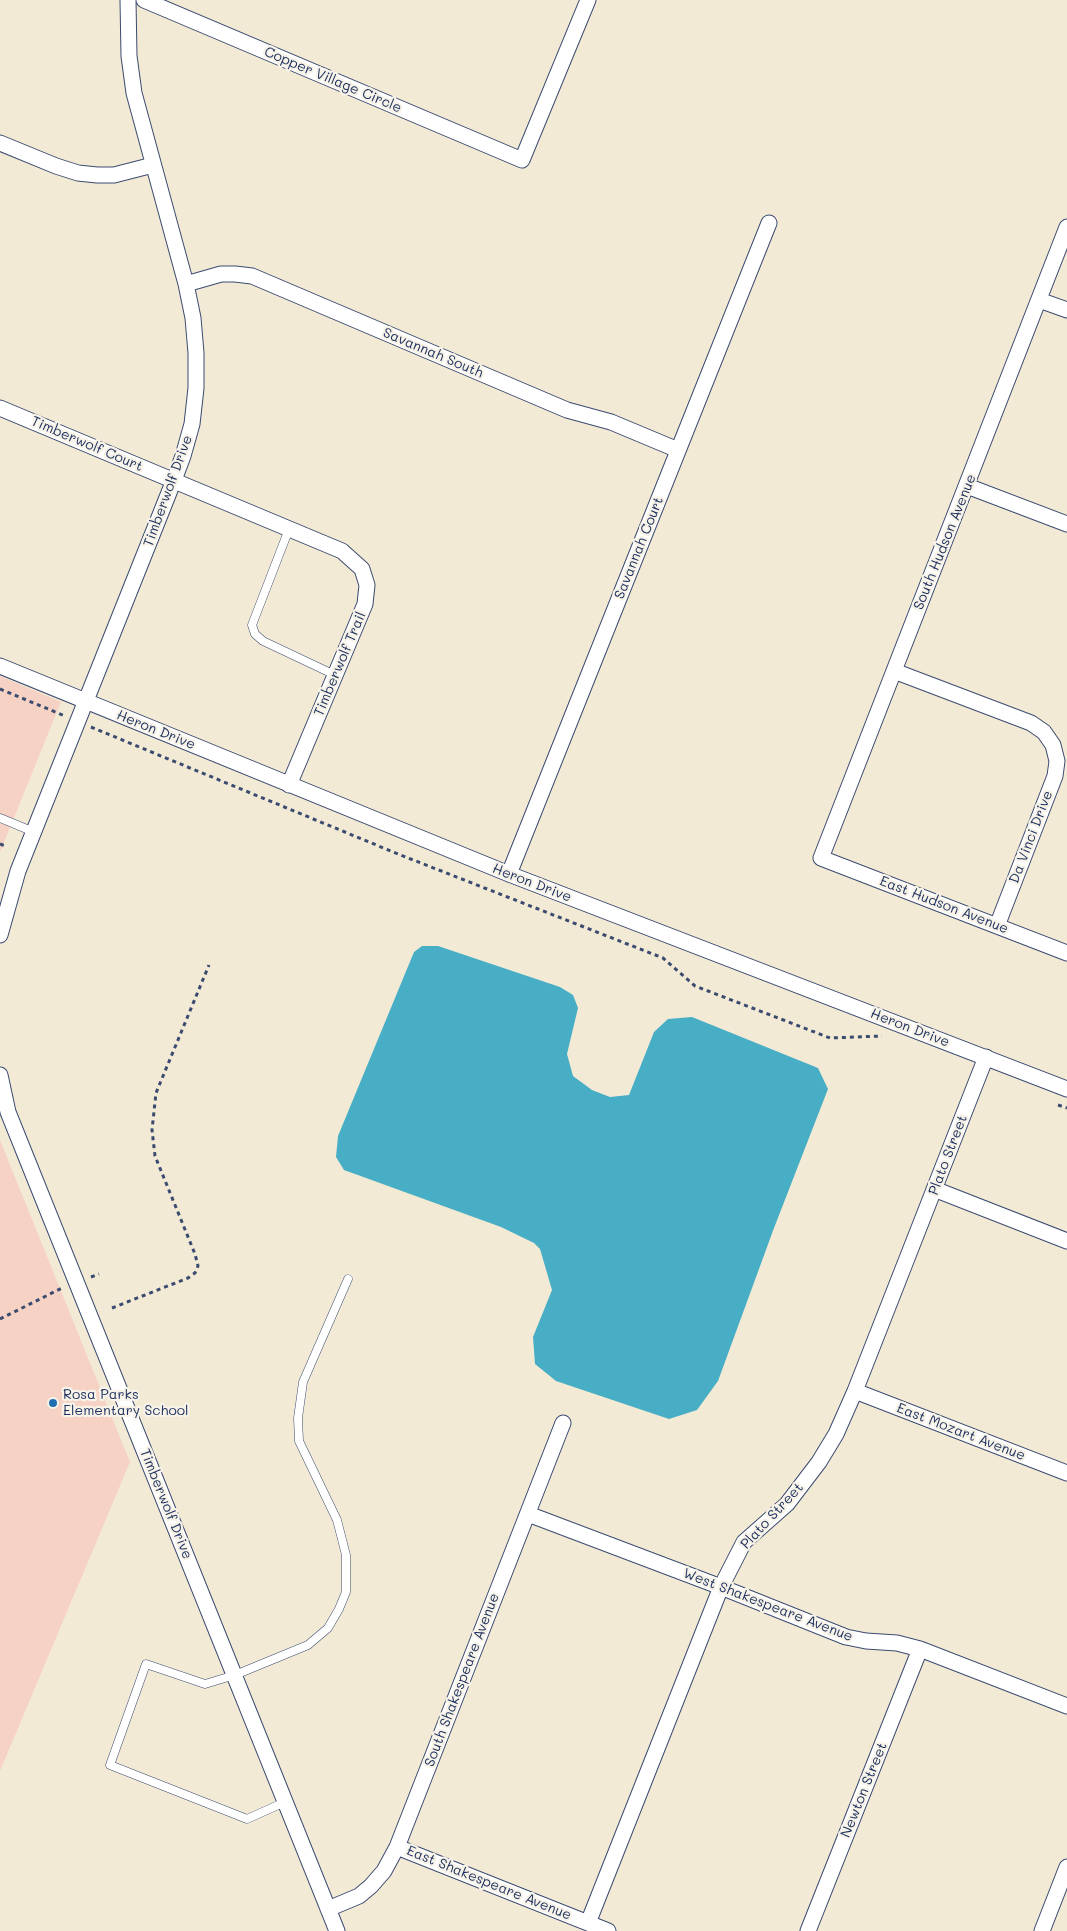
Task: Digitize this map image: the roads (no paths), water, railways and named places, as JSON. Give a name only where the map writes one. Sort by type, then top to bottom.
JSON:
[{"type":"street","name":"Timberwolf Drive","points":[[0,935],[18,871],[174,480],[192,424],[196,388],[193,318],[186,284],[134,93],[128,56],[128,0]]},
{"type":"street","name":"Copper Village Circle","points":[[144,0],[522,160],[588,0]]},
{"type":"street","points":[[0,143],[78,173],[114,175],[153,165]]},
{"type":"street","name":"Savannah Court","points":[[509,874],[769,223]]},
{"type":"street","name":"South Hudson Avenue","points":[[821,858],[1067,227]]},
{"type":"street","name":"Savannah South","points":[[186,284],[221,274],[252,276],[567,410],[611,422],[678,450]]},
{"type":"street","points":[[1039,300],[1067,310]]},
{"type":"street","name":"Timberwolf Court","points":[[0,408],[174,480]]},
{"type":"street","name":"Timberwolf Trail","points":[[174,480],[342,552],[362,569],[367,585],[365,604],[289,785]]},
{"type":"street","points":[[967,486],[1067,524]]},
{"type":"street","name":"Heron Drive","points":[[0,666],[509,874],[1067,1089]]},
{"type":"street","name":"Da Vinci Drive","points":[[894,672],[1030,723],[1044,732],[1054,745],[1055,776],[996,926]]},
{"type":"street","name":"East Hudson Avenue","points":[[821,858],[1067,953]]},
{"type":"street","name":"Plato Street","points":[[588,1923],[721,1586],[744,1542],[787,1504],[819,1462],[836,1434],[855,1391],[986,1057]]},
{"type":"street","name":"Timberwolf Drive","points":[[0,1075],[8,1112],[338,1931]]},
{"type":"street","points":[[934,1189],[1067,1241]]},
{"type":"street","name":"East Mozart Avenue","points":[[855,1391],[1067,1474]]},
{"type":"street","name":"South Shakespeare Avenue","points":[[328,1909],[359,1896],[371,1886],[384,1871],[397,1847],[563,1423]]},
{"type":"street","name":"West Shakespeare Avenue","points":[[528,1514],[721,1586],[846,1637],[866,1641],[897,1643],[920,1648],[1067,1706]]},
{"type":"street","name":"Newton Street","points":[[808,1931],[920,1648]]},
{"type":"street","name":"East Shakespeare Avenue","points":[[397,1847],[608,1931]]},
{"type":"street","points":[[1042,1931],[1067,1867]]},
{"type":"lane","points":[[289,529],[252,625],[255,634],[263,641],[335,675]]},
{"type":"lane","points":[[0,818],[34,832]]},
{"type":"lane","points":[[286,1802],[246,1818],[110,1765],[146,1664],[205,1684],[235,1675],[308,1645],[328,1628],[346,1592],[346,1555],[337,1520],[299,1441],[298,1418],[303,1382],[348,1279]]},
{"type":"water","points":[[422,946],[438,946],[560,987],[573,995],[578,1008],[567,1054],[573,1076],[592,1090],[610,1097],[629,1095],[654,1032],[668,1019],[692,1017],[818,1068],[828,1089],[774,1228],[718,1381],[697,1410],[669,1419],[556,1381],[535,1364],[533,1337],[552,1290],[540,1249],[534,1243],[501,1227],[344,1170],[336,1157],[338,1136],[414,952]]},
{"type":"place","name":"Rosa Parks Elementary School","points":[[53,1403]]}]
